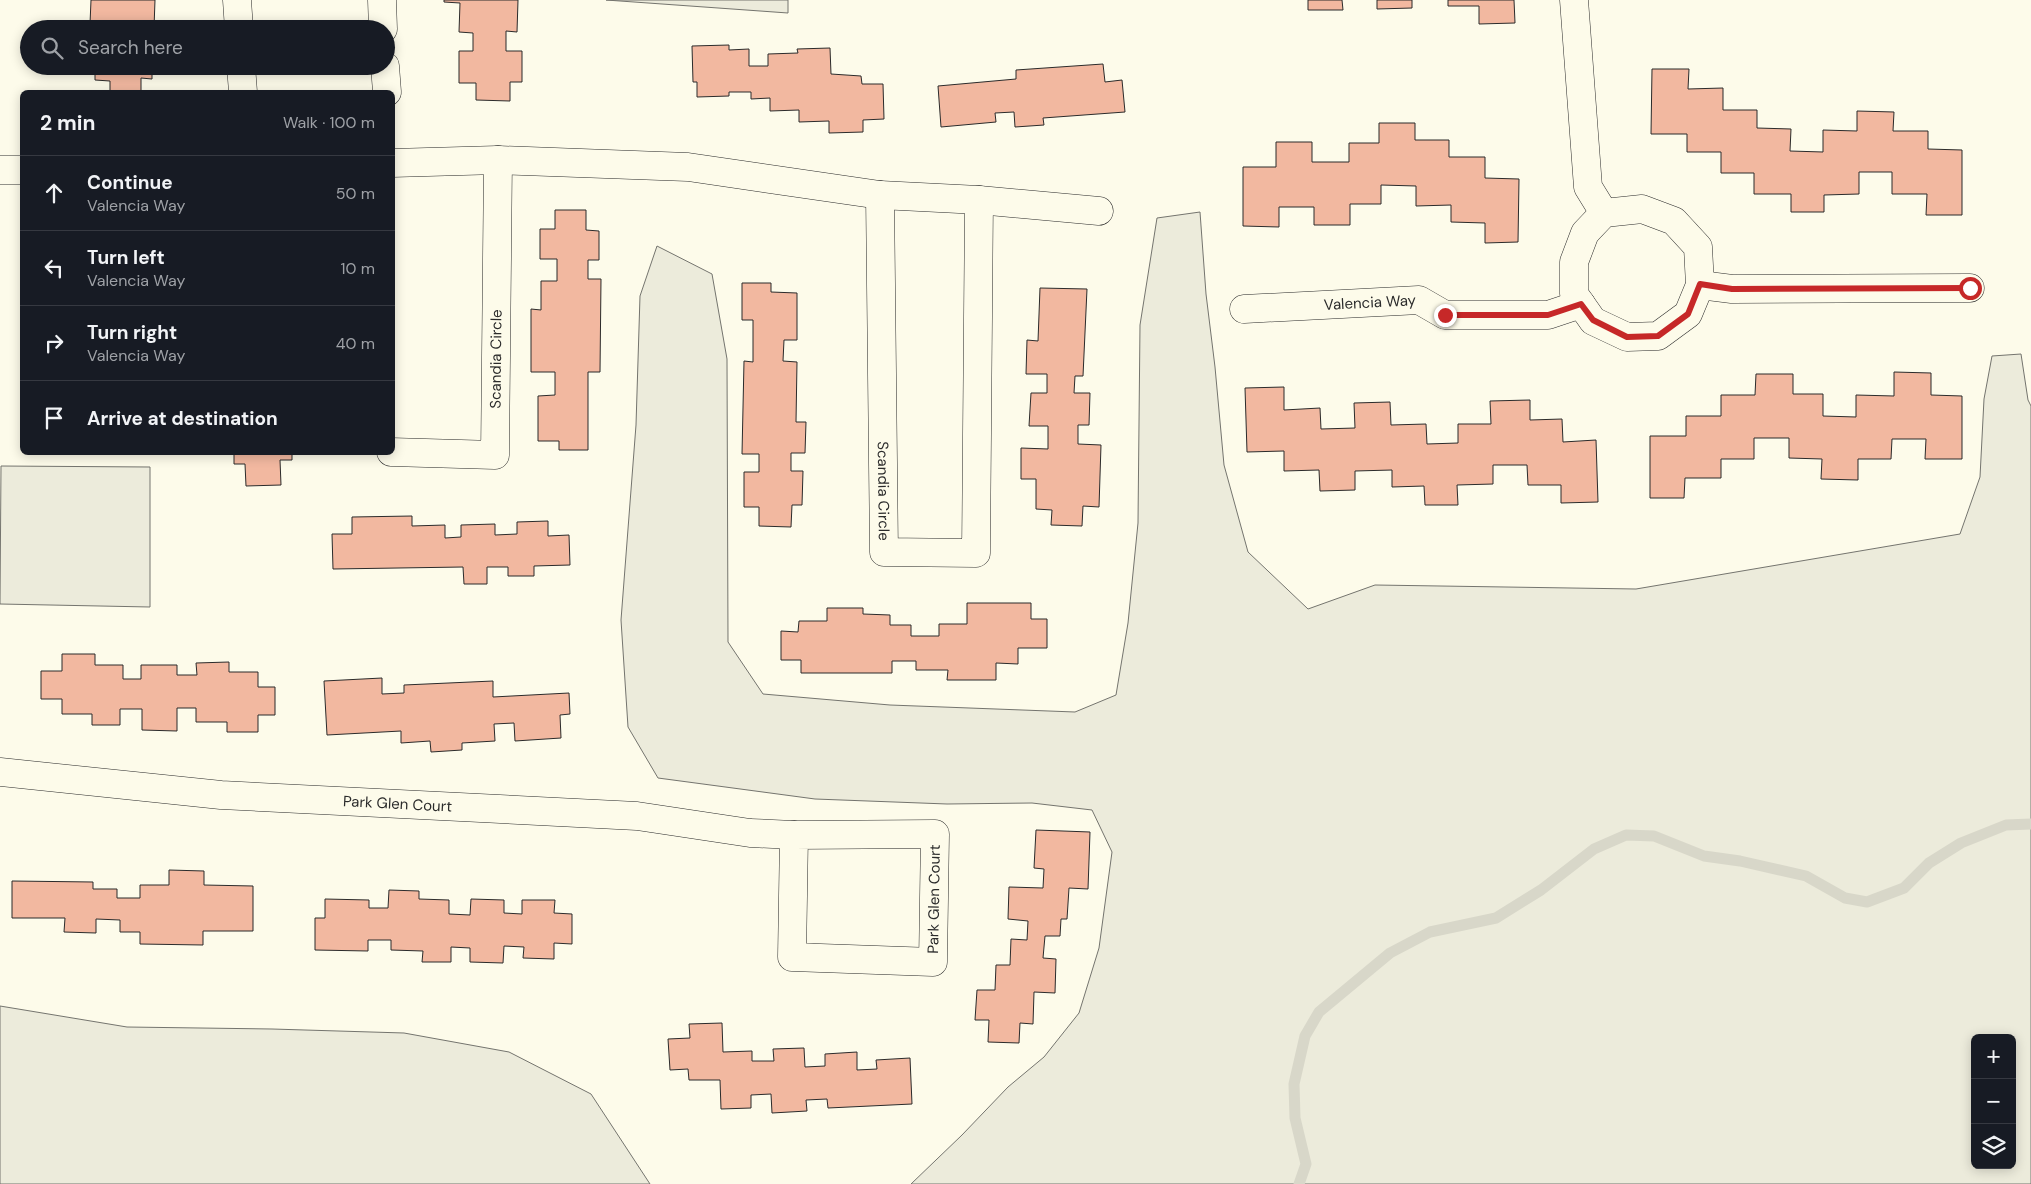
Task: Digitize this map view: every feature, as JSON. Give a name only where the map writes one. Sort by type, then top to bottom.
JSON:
[{"type":"street","points":[[237,0],[238,20]]},
{"type":"street","points":[[382,0],[383,20]]},
{"type":"street","points":[[1574,0],[1588,187],[1604,213]]},
{"type":"street","points":[[242,75],[243,90]]},
{"type":"street","points":[[385,75],[386,90]]},
{"type":"street","points":[[395,162],[498,160],[688,167],[880,195],[979,200],[1099,211]]},
{"type":"street","name":"Scandia Circle","points":[[395,452],[496,455],[498,160]]},
{"type":"street","points":[[0,170],[20,170]]},
{"type":"street","name":"Scandia Circle","points":[[880,195],[884,552],[976,553],[979,200]]},
{"type":"street","points":[[1642,209],[1674,220],[1698,247],[1700,284],[1688,314],[1658,336],[1627,337],[1593,320],[1574,294],[1574,262],[1585,233],[1604,213],[1642,209]]},
{"type":"street","points":[[1700,284],[1732,289],[1970,288]]},
{"type":"street","name":"Valencia Way","points":[[1244,309],[1419,300],[1445,315],[1548,315],[1581,304]]},
{"type":"street","name":"Park Glen Court","points":[[0,772],[221,795],[637,816],[750,833],[794,835],[935,834],[933,962],[792,957],[794,835]]},
{"type":"shaded area","points":[[606,0],[788,0],[788,13]]},
{"type":"shaded area","points":[[1200,212],[1206,294],[1224,465],[1248,552],[1308,609],[1375,585],[1636,589],[1960,534],[1980,477],[1984,399],[1992,356],[2021,354],[2028,400],[2031,406],[2031,1184],[911,1184],[1008,1087],[1044,1057],[1079,1013],[1099,948],[1112,852],[1092,810],[1032,803],[947,804],[815,799],[658,778],[628,727],[621,620],[636,425],[640,296],[657,246],[712,274],[727,359],[728,642],[763,694],[890,705],[1075,712],[1116,695],[1128,623],[1138,523],[1140,325],[1157,218]]},
{"type":"shaded area","points":[[1,466],[150,467],[150,607],[0,604]]},
{"type":"shaded area","points":[[0,1006],[127,1027],[404,1033],[509,1052],[591,1094],[650,1184],[0,1184]]},
{"type":"building","points":[[91,0],[155,0],[154,20],[90,20]]},
{"type":"building","points":[[444,0],[518,0],[517,32],[506,31],[506,51],[522,51],[522,82],[510,82],[510,101],[476,100],[476,83],[459,83],[459,51],[473,51],[473,33],[459,32],[460,3],[444,2]]},
{"type":"building","points":[[1308,0],[1342,0],[1343,10],[1308,10]]},
{"type":"building","points":[[1377,0],[1412,0],[1412,8],[1377,9]]},
{"type":"building","points":[[1448,0],[1514,0],[1515,23],[1479,24],[1479,6],[1448,6]]},
{"type":"building","points":[[729,45],[729,50],[749,49],[749,66],[768,66],[768,54],[798,53],[797,49],[830,48],[831,74],[861,76],[862,84],[883,84],[884,119],[863,120],[863,132],[829,133],[829,121],[799,122],[799,110],[770,111],[770,98],[751,99],[751,92],[729,92],[729,96],[697,97],[697,82],[693,82],[692,46]]},
{"type":"building","points":[[1103,64],[1105,82],[1122,80],[1125,112],[1043,118],[1044,125],[1015,127],[1014,112],[995,113],[996,122],[941,127],[938,86],[1016,79],[1016,70]]},
{"type":"building","points":[[1652,69],[1689,69],[1688,89],[1723,88],[1723,110],[1757,110],[1757,128],[1791,129],[1790,151],[1823,152],[1823,130],[1857,131],[1857,111],[1894,112],[1893,131],[1928,131],[1928,149],[1962,150],[1962,215],[1926,215],[1927,194],[1892,194],[1892,172],[1859,172],[1859,194],[1824,195],[1824,212],[1791,212],[1791,194],[1754,194],[1754,173],[1721,173],[1721,152],[1687,152],[1687,134],[1651,134]]},
{"type":"building","points":[[95,75],[152,75],[152,79],[141,78],[141,90],[110,90],[110,81],[95,80]]},
{"type":"building","points":[[1379,123],[1415,123],[1415,140],[1449,140],[1449,157],[1485,157],[1485,178],[1519,179],[1518,242],[1485,243],[1485,223],[1451,222],[1451,205],[1416,206],[1416,186],[1381,185],[1381,204],[1350,204],[1350,225],[1314,225],[1314,207],[1279,207],[1279,227],[1243,226],[1243,167],[1276,167],[1276,142],[1312,142],[1312,162],[1349,162],[1349,143],[1379,143]]},
{"type":"building","points":[[555,210],[586,210],[586,230],[599,231],[599,260],[588,260],[588,279],[601,279],[600,372],[588,372],[588,450],[559,450],[559,441],[538,441],[538,396],[555,395],[555,372],[531,372],[531,309],[541,310],[541,281],[557,281],[557,259],[540,259],[540,229],[555,229]]},
{"type":"building","points":[[742,283],[771,283],[771,292],[797,293],[797,340],[784,340],[783,361],[797,362],[796,422],[806,422],[805,453],[791,453],[791,471],[803,471],[802,505],[792,505],[791,527],[759,526],[759,507],[744,507],[744,472],[759,472],[759,454],[742,454],[744,361],[753,362],[753,320],[742,320]]},
{"type":"building","points":[[1040,288],[1087,289],[1083,376],[1075,376],[1074,393],[1090,393],[1089,425],[1078,425],[1078,444],[1101,445],[1099,507],[1083,506],[1082,526],[1051,525],[1052,510],[1036,509],[1036,479],[1021,479],[1021,448],[1048,449],[1048,426],[1029,426],[1031,393],[1047,393],[1047,374],[1026,374],[1027,340],[1038,341]]},
{"type":"building","points":[[1894,372],[1931,373],[1931,395],[1962,396],[1962,459],[1925,459],[1926,439],[1892,439],[1891,459],[1858,459],[1858,480],[1821,479],[1822,459],[1789,458],[1789,438],[1754,438],[1754,459],[1721,459],[1721,478],[1685,478],[1684,498],[1650,498],[1650,436],[1686,436],[1686,416],[1721,416],[1721,395],[1755,395],[1756,374],[1793,374],[1793,394],[1823,394],[1823,416],[1856,417],[1856,395],[1894,396]]},
{"type":"building","points":[[1284,387],[1284,410],[1320,408],[1321,429],[1355,428],[1354,403],[1390,402],[1391,425],[1426,424],[1427,444],[1458,443],[1458,424],[1491,424],[1490,401],[1530,400],[1530,420],[1562,419],[1563,442],[1596,440],[1598,502],[1561,503],[1561,485],[1528,485],[1527,465],[1493,465],[1493,484],[1457,485],[1458,505],[1425,505],[1424,486],[1392,487],[1392,470],[1355,471],[1355,490],[1320,491],[1319,470],[1284,471],[1284,451],[1247,452],[1245,388]]},
{"type":"building","points":[[234,455],[292,455],[292,460],[280,460],[281,485],[246,486],[245,464],[234,464]]},
{"type":"building","points":[[412,516],[412,526],[445,525],[445,538],[461,537],[461,525],[495,524],[495,535],[517,534],[517,522],[548,521],[548,536],[569,535],[570,565],[534,566],[534,576],[508,576],[508,567],[487,567],[487,584],[464,584],[463,567],[333,569],[332,534],[352,534],[352,517]]},
{"type":"building","points":[[967,603],[1031,603],[1031,619],[1047,619],[1047,648],[1018,648],[1018,664],[996,663],[996,680],[947,680],[948,670],[916,670],[916,661],[892,661],[892,673],[801,673],[801,660],[781,660],[781,631],[798,632],[799,621],[827,621],[827,608],[863,608],[863,614],[890,615],[890,625],[911,625],[911,636],[939,636],[939,624],[967,624]]},
{"type":"building","points":[[62,654],[95,654],[95,665],[123,665],[123,679],[141,679],[141,665],[177,665],[177,675],[197,675],[196,663],[229,662],[229,672],[258,672],[258,687],[275,687],[275,715],[258,715],[258,732],[227,732],[227,722],[196,722],[196,708],[177,708],[177,731],[142,730],[142,709],[120,709],[120,725],[92,725],[92,714],[62,714],[62,699],[41,699],[41,671],[62,671]]},
{"type":"building","points":[[382,678],[382,694],[404,693],[404,685],[493,681],[493,697],[569,693],[570,714],[560,715],[561,738],[515,741],[514,723],[494,724],[495,741],[462,743],[462,750],[431,752],[430,741],[401,743],[401,731],[327,735],[324,681]]},
{"type":"building","points":[[1036,830],[1090,832],[1088,889],[1069,888],[1067,919],[1061,919],[1060,936],[1045,936],[1043,958],[1056,959],[1055,993],[1034,992],[1033,1024],[1020,1023],[1019,1043],[988,1042],[989,1020],[975,1020],[977,990],[995,990],[996,965],[1010,965],[1011,939],[1027,940],[1028,921],[1008,919],[1009,887],[1043,888],[1044,869],[1034,868]]},
{"type":"building","points":[[169,870],[204,871],[204,885],[253,886],[253,931],[203,931],[203,945],[140,944],[140,932],[120,932],[120,920],[96,919],[96,933],[64,932],[65,918],[12,918],[12,881],[93,882],[93,889],[117,889],[117,898],[140,898],[140,885],[169,885]]},
{"type":"building","points":[[389,890],[419,891],[419,899],[449,900],[449,914],[470,915],[471,899],[504,900],[504,913],[522,914],[522,900],[555,900],[554,913],[572,914],[572,944],[554,943],[554,959],[523,958],[524,947],[504,946],[503,963],[470,962],[470,948],[451,947],[451,962],[422,962],[423,951],[391,950],[391,940],[368,940],[368,951],[315,950],[315,918],[325,918],[325,899],[369,900],[369,908],[388,908]]},
{"type":"building","points":[[722,1023],[723,1052],[752,1051],[752,1061],[774,1061],[773,1049],[804,1048],[805,1067],[825,1066],[825,1054],[857,1052],[857,1070],[877,1069],[876,1060],[910,1058],[912,1104],[828,1108],[827,1099],[806,1100],[807,1111],[772,1113],[771,1094],[751,1095],[751,1108],[721,1109],[720,1080],[689,1080],[688,1069],[670,1070],[668,1039],[690,1038],[689,1024]]},
{"type":"waterway","points":[[1299,1184],[1306,1164],[1295,1118],[1294,1084],[1305,1036],[1319,1012],[1390,953],[1430,932],[1496,918],[1541,890],[1594,849],[1626,835],[1654,836],[1704,856],[1740,861],[1806,876],[1845,898],[1867,902],[1904,888],[1929,863],[1961,843],[2006,825],[2031,824]]},
{"type":"route","points":[[1445,315],[1548,315],[1581,304],[1593,320],[1627,337],[1658,336],[1688,314],[1700,284],[1732,289],[1970,288]]}]
